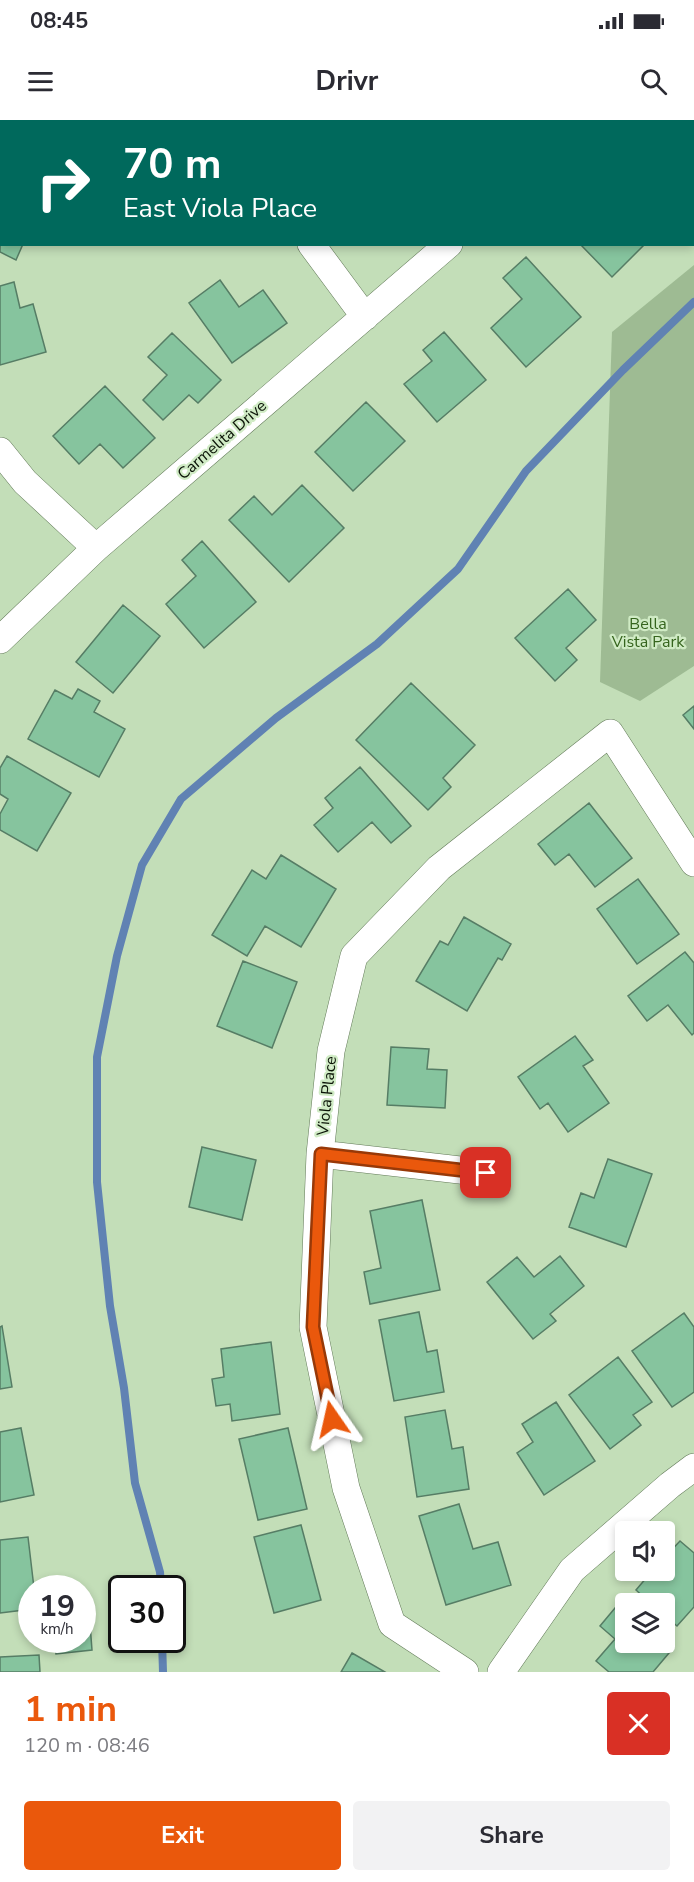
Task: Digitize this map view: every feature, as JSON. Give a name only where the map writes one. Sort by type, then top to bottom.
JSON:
[{"type":"street","points":[[312,246],[365,317]]},
{"type":"street","name":"Carmelita Drive","points":[[0,640],[96,548],[446,246]]},
{"type":"street","points":[[0,451],[25,482],[96,548]]},
{"type":"street","name":"Viola Place","points":[[465,1672],[392,1624],[346,1488],[313,1327],[321,1154],[331,1051],[354,956],[440,868],[610,734],[694,863]]},
{"type":"street","points":[[321,1154],[486,1173]]},
{"type":"street","points":[[501,1672],[572,1570],[694,1467]]},
{"type":"green space","name":"Bella Vista Park","points":[[694,265],[694,666],[640,701],[600,682],[612,332]]},
{"type":"building","points":[[0,246],[22,246],[16,260],[0,252]]},
{"type":"building","points":[[582,246],[643,246],[612,277]]},
{"type":"building","points":[[526,257],[581,317],[526,367],[491,328],[522,299],[503,278]]},
{"type":"building","points":[[220,280],[239,307],[263,290],[287,323],[232,363],[189,303]]},
{"type":"building","points":[[14,282],[20,308],[33,304],[46,352],[0,365],[0,286]]},
{"type":"building","points":[[444,332],[486,380],[437,422],[404,384],[432,361],[423,350]]},
{"type":"building","points":[[172,333],[221,380],[198,403],[189,395],[163,420],[143,400],[167,375],[148,357]]},
{"type":"building","points":[[105,386],[155,438],[123,468],[100,444],[79,464],[53,436]]},
{"type":"building","points":[[366,402],[405,441],[353,491],[315,452]]},
{"type":"building","points":[[302,485],[344,528],[289,582],[229,520],[254,496],[272,515]]},
{"type":"building","points":[[202,541],[256,602],[204,648],[166,604],[196,576],[182,560]]},
{"type":"building","points":[[568,589],[596,620],[566,648],[577,660],[555,681],[515,638]]},
{"type":"building","points":[[123,605],[160,636],[113,693],[76,662]]},
{"type":"building","points":[[411,683],[475,745],[443,778],[451,787],[428,810],[356,740]]},
{"type":"building","points":[[78,689],[100,701],[94,712],[125,729],[99,777],[28,739],[55,690],[72,699]]},
{"type":"building","points":[[694,706],[694,729],[683,715]]},
{"type":"building","points":[[7,756],[71,793],[37,851],[0,830],[0,814],[8,799],[0,794],[0,768]]},
{"type":"building","points":[[360,767],[411,826],[391,843],[372,822],[338,852],[314,825],[333,808],[325,798]]},
{"type":"building","points":[[589,803],[632,858],[595,887],[569,854],[555,865],[538,844]]},
{"type":"building","points":[[281,855],[336,889],[301,947],[265,926],[247,956],[212,935],[252,870],[266,879]]},
{"type":"building","points":[[638,879],[679,934],[637,964],[597,909]]},
{"type":"building","points":[[464,917],[511,944],[502,960],[498,958],[467,1011],[416,981],[440,941],[448,945]]},
{"type":"building","points":[[685,952],[694,963],[694,1033],[692,1035],[668,1005],[647,1021],[628,996]]},
{"type":"building","points":[[243,961],[297,982],[272,1048],[217,1026]]},
{"type":"building","points":[[575,1036],[593,1060],[583,1066],[609,1103],[568,1132],[548,1103],[540,1109],[518,1077]]},
{"type":"building","points":[[391,1047],[429,1049],[427,1069],[447,1070],[445,1108],[387,1105]]},
{"type":"building","points":[[202,1147],[256,1160],[242,1220],[189,1207]]},
{"type":"building","points":[[608,1159],[652,1174],[626,1247],[569,1227],[581,1193],[594,1198]]},
{"type":"building","points":[[422,1200],[440,1290],[370,1304],[364,1272],[381,1268],[370,1211]]},
{"type":"building","points":[[560,1256],[584,1286],[550,1314],[556,1321],[533,1339],[487,1282],[517,1257],[534,1277]]},
{"type":"building","points":[[419,1312],[427,1352],[437,1350],[444,1392],[394,1401],[379,1320]]},
{"type":"building","points":[[684,1313],[694,1327],[694,1392],[672,1407],[632,1351]]},
{"type":"building","points":[[2,1326],[12,1387],[0,1389],[0,1327]]},
{"type":"building","points":[[271,1342],[280,1414],[232,1421],[230,1404],[216,1406],[212,1379],[224,1377],[221,1349]]},
{"type":"building","points":[[618,1357],[652,1402],[633,1415],[641,1425],[610,1449],[569,1395]]},
{"type":"building","points":[[556,1402],[595,1461],[544,1495],[517,1453],[533,1442],[522,1424]]},
{"type":"building","points":[[445,1410],[452,1449],[463,1447],[469,1489],[417,1497],[405,1417]]},
{"type":"building","points":[[21,1428],[34,1495],[0,1502],[0,1432]]},
{"type":"building","points":[[288,1428],[307,1509],[258,1520],[239,1439]]},
{"type":"building","points":[[459,1504],[473,1549],[498,1542],[511,1585],[446,1605],[419,1516]]},
{"type":"building","points":[[301,1525],[321,1600],[274,1613],[254,1537]]},
{"type":"building","points":[[28,1537],[32,1575],[18,1575],[18,1611],[0,1613],[0,1540]]},
{"type":"building","points":[[680,1541],[694,1553],[694,1607],[677,1626],[675,1624],[675,1593],[639,1593],[636,1590],[644,1581],[675,1581],[675,1546]]},
{"type":"building","points":[[615,1608],[615,1639],[600,1626]]},
{"type":"building","points":[[615,1639],[615,1653],[669,1653],[653,1672],[609,1672],[596,1661]]},
{"type":"building","points":[[352,1653],[385,1672],[341,1672]]},
{"type":"building","points":[[39,1655],[40,1672],[0,1672],[0,1657]]},
{"type":"waterway","points":[[160,1575],[135,1483],[124,1388],[110,1306],[97,1182],[97,1057],[117,956],[142,865],[181,799],[276,718],[377,644],[458,569],[526,471],[623,370],[694,302]]},
{"type":"waterway","points":[[162,1653],[163,1672]]},
{"type":"route","points":[[332,1419],[313,1327],[321,1154],[486,1173]]}]
